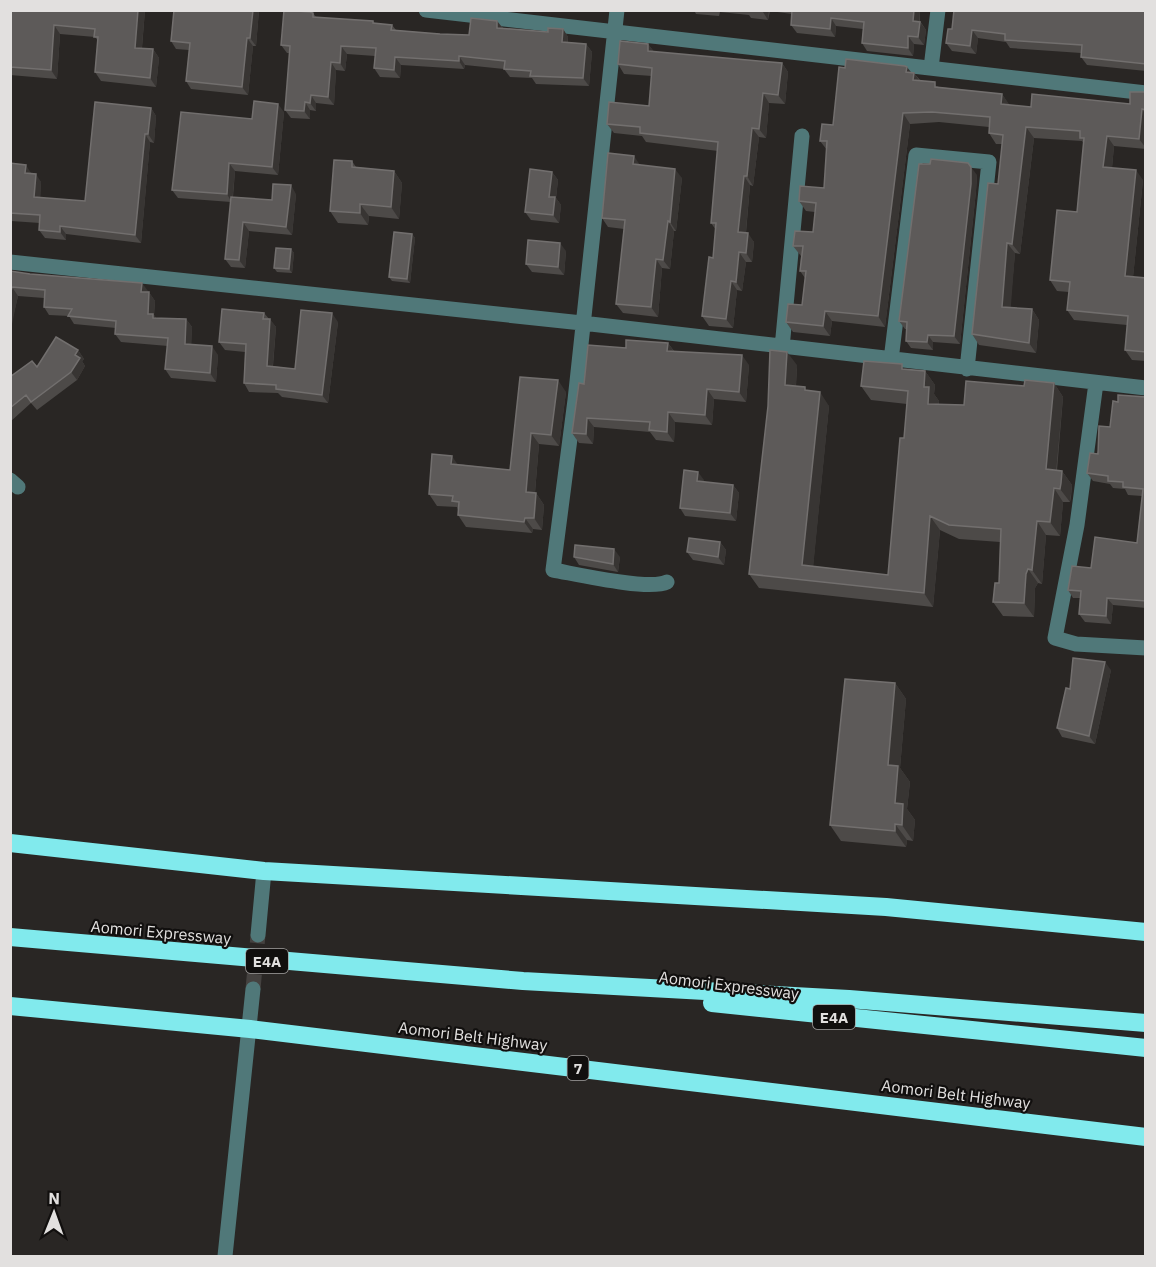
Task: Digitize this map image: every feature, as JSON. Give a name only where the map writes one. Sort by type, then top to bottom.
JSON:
[{"type":"highway","points":[[10,843],[264,871],[886,908],[1146,932]]},
{"type":"highway","name":"Aomori Expressway","points":[[10,937],[523,981],[846,1018],[1146,1048]]},
{"type":"highway","name":"Aomori Expressway","points":[[523,981],[849,999],[1146,1023]]},
{"type":"highway","name":"Aomori Belt Highway","points":[[10,1006],[250,1029],[1146,1137]]},
{"type":"street","points":[[426,10],[1146,93]]},
{"type":"street","points":[[617,10],[553,570],[644,585],[660,586],[667,582]]},
{"type":"street","points":[[931,68],[938,10]]},
{"type":"street","points":[[782,348],[802,136]]},
{"type":"street","points":[[891,360],[916,155],[989,162],[967,369]]},
{"type":"street","points":[[10,262],[582,323],[782,348],[1146,388]]},
{"type":"street","points":[[1096,383],[1077,525],[1055,638],[1076,644],[1146,648]]},
{"type":"street","points":[[258,935],[264,871]]},
{"type":"street","points":[[225,1257],[253,989]]},
{"type":"building","points":[[10,10],[138,10],[135,48],[153,49],[150,78],[95,72],[98,37],[94,37],[95,29],[54,25],[51,70],[10,67]]},
{"type":"building","points":[[174,10],[253,10],[250,38],[247,38],[242,87],[186,81],[190,43],[171,41]]},
{"type":"building","points":[[284,10],[310,12],[313,13],[313,17],[373,21],[373,23],[392,25],[391,30],[440,34],[469,35],[471,18],[497,21],[497,28],[548,32],[548,28],[563,29],[562,42],[586,44],[583,78],[530,76],[531,71],[504,69],[505,61],[459,56],[459,61],[395,57],[394,70],[374,68],[376,48],[341,46],[340,63],[331,62],[328,97],[311,95],[310,103],[305,102],[304,111],[285,110],[290,46],[281,45]]},
{"type":"building","points":[[792,10],[914,10],[913,21],[920,22],[918,37],[908,36],[908,48],[862,43],[864,22],[831,18],[830,29],[791,25]]},
{"type":"building","points":[[954,10],[1146,10],[1146,64],[1081,57],[1082,45],[1005,40],[1005,34],[972,30],[970,46],[946,43],[948,29],[952,29]]},
{"type":"building","points":[[620,41],[648,44],[648,51],[782,63],[778,95],[763,93],[759,129],[752,128],[738,232],[748,233],[746,253],[739,252],[736,282],[731,281],[726,319],[702,316],[709,257],[713,258],[716,223],[711,223],[718,142],[640,133],[640,127],[607,124],[609,102],[649,106],[652,68],[618,64]]},
{"type":"building","points":[[846,59],[905,66],[907,67],[906,72],[914,73],[913,80],[935,82],[935,87],[1002,94],[1001,104],[1031,107],[1032,94],[1130,104],[1130,92],[1146,92],[1146,110],[1142,109],[1139,139],[1107,136],[1103,167],[1136,170],[1125,276],[1146,278],[1146,352],[1125,350],[1128,316],[1067,310],[1070,282],[1050,280],[1057,210],[1077,212],[1084,138],[1080,138],[1080,131],[1026,127],[1012,244],[1007,243],[1002,307],[1032,309],[1029,343],[972,334],[988,183],[998,184],[1003,135],[989,133],[990,117],[932,112],[903,113],[878,316],[825,311],[823,326],[786,322],[788,304],[802,305],[806,271],[800,271],[803,246],[793,246],[795,231],[813,232],[816,203],[799,201],[800,186],[824,188],[827,141],[820,141],[822,124],[833,125],[839,67],[845,68]]},
{"type":"building","points":[[254,101],[278,104],[272,167],[229,163],[227,194],[172,190],[181,112],[252,119]]},
{"type":"building","points":[[95,102],[151,108],[148,134],[145,134],[135,235],[60,226],[60,232],[39,230],[40,215],[10,213],[10,163],[26,165],[25,173],[36,174],[34,197],[85,201]]},
{"type":"building","points":[[608,153],[634,156],[633,164],[675,169],[670,222],[668,221],[663,260],[656,259],[651,307],[616,304],[625,220],[602,218]]},
{"type":"building","points":[[931,159],[968,163],[971,167],[954,336],[928,335],[927,342],[906,341],[907,322],[899,321],[919,164],[930,164]]},
{"type":"building","points":[[334,160],[352,161],[352,167],[394,171],[391,207],[360,204],[360,213],[330,211]]},
{"type":"building","points":[[530,169],[552,172],[549,197],[555,197],[553,215],[525,212]]},
{"type":"building","points":[[273,184],[291,185],[286,227],[243,222],[239,260],[225,259],[231,197],[272,200]]},
{"type":"building","points":[[394,232],[412,234],[407,279],[389,277]]},
{"type":"building","points":[[528,240],[560,243],[558,267],[526,264]]},
{"type":"building","points":[[276,248],[291,249],[289,269],[274,268]]},
{"type":"building","points":[[10,271],[142,283],[141,292],[149,292],[148,314],[153,314],[153,318],[186,319],[185,344],[212,346],[210,373],[165,369],[168,338],[115,334],[116,321],[68,316],[72,309],[44,307],[45,290],[12,287],[10,296]]},
{"type":"building","points":[[222,309],[264,313],[263,319],[270,319],[267,366],[295,369],[301,310],[332,313],[322,395],[276,389],[276,385],[244,383],[246,344],[219,342]]},
{"type":"building","points":[[56,337],[78,350],[75,355],[80,358],[71,372],[31,402],[26,395],[10,408],[10,377],[32,361],[37,367]]},
{"type":"building","points":[[626,340],[668,343],[667,351],[742,355],[739,392],[707,389],[705,415],[668,412],[667,432],[649,430],[650,422],[587,418],[586,434],[572,433],[579,383],[584,384],[588,345],[626,348]]},
{"type":"building","points":[[770,350],[787,352],[785,385],[805,387],[805,390],[820,392],[802,565],[888,575],[900,438],[904,438],[908,391],[861,386],[864,361],[902,364],[902,369],[925,371],[924,387],[929,387],[928,404],[964,405],[966,381],[1024,386],[1025,380],[1054,383],[1046,469],[1062,471],[1061,483],[1060,489],[1054,488],[1050,522],[1037,521],[1032,570],[1028,569],[1026,574],[1024,603],[993,602],[995,583],[999,583],[1001,529],[949,525],[930,516],[924,593],[749,574],[768,406]]},
{"type":"building","points":[[520,377],[558,380],[551,435],[531,433],[526,492],[536,493],[534,518],[525,518],[524,522],[458,515],[459,502],[452,501],[453,496],[429,494],[432,454],[452,456],[451,464],[510,470]]},
{"type":"building","points":[[1118,395],[1146,397],[1146,601],[1107,598],[1106,616],[1079,614],[1081,591],[1068,590],[1072,566],[1091,568],[1095,537],[1137,543],[1143,489],[1123,487],[1123,482],[1108,481],[1108,476],[1087,473],[1090,453],[1098,454],[1099,426],[1110,427],[1113,401],[1118,402]]},
{"type":"building","points":[[684,470],[698,472],[697,481],[733,485],[730,513],[680,508]]},
{"type":"building","points":[[689,538],[720,542],[718,557],[687,552]]},
{"type":"building","points":[[575,545],[614,549],[613,564],[574,557]]},
{"type":"building","points":[[1073,658],[1105,662],[1089,736],[1057,728],[1066,688],[1070,689]]},
{"type":"building","points":[[845,679],[895,683],[888,765],[898,766],[895,803],[903,804],[902,825],[895,824],[895,831],[830,825]]},
{"type":"tunnel","points":[[253,989],[258,935]]}]
